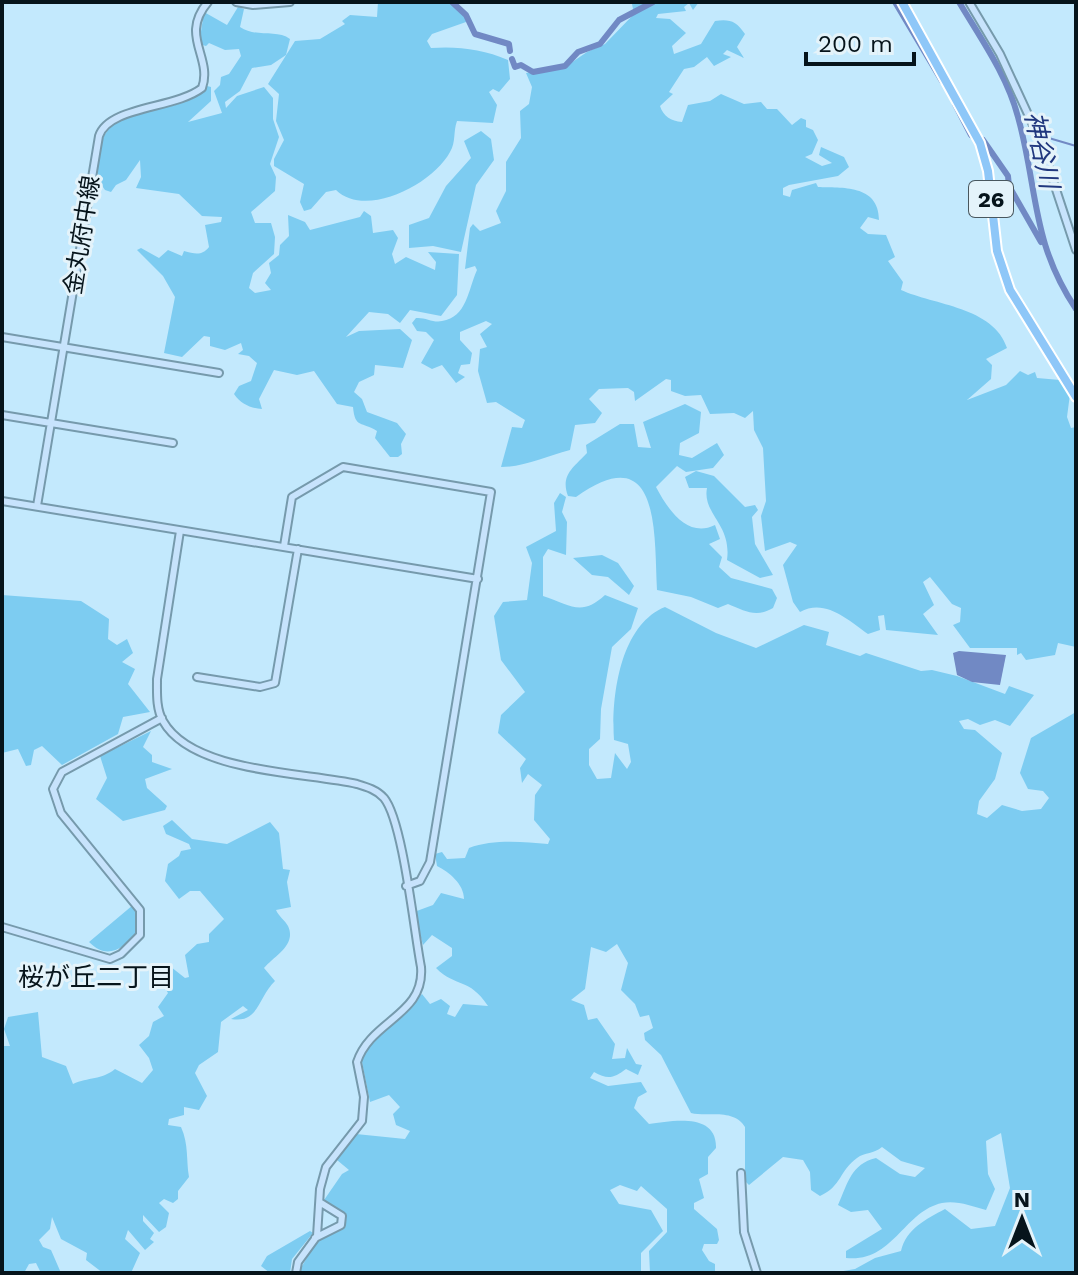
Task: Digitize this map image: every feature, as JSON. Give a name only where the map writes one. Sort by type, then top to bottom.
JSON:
[{"type":"main road","name":"26","points":[[902,2],[976,133],[988,171],[997,251],[1010,290],[1076,397]]},
{"type":"street","name":"金丸府中線","points":[[37,506],[101,128],[115,117],[178,101],[202,88],[205,74],[194,34],[208,2]]},
{"type":"street","points":[[236,2],[253,5],[290,2]]},
{"type":"street","points":[[969,2],[1000,54],[1039,138],[1076,250]]},
{"type":"street","points":[[2,337],[219,373]]},
{"type":"street","points":[[2,415],[173,443]]},
{"type":"street","points":[[284,546],[292,497],[343,467],[491,492],[430,862],[420,881],[406,886]]},
{"type":"street","points":[[2,501],[478,579]]},
{"type":"street","points":[[180,531],[157,679],[162,718],[179,740],[212,757],[370,787],[390,808],[406,886],[422,987],[416,999],[370,1039],[359,1055],[357,1062],[366,1110],[357,1130],[326,1167],[316,1237]]},
{"type":"street","points":[[197,677],[260,687],[275,683],[298,549]]},
{"type":"street","points":[[2,927],[99,958],[121,954],[137,940],[142,930],[140,910],[61,813],[53,789],[62,772],[162,718]]},
{"type":"street","points":[[741,1173],[744,1232],[757,1273]]},
{"type":"street","points":[[296,1273],[298,1262],[316,1237],[341,1225],[342,1216],[319,1202]]},
{"type":"shaded area","points":[[378,2],[451,2],[466,17],[466,22],[432,34],[427,41],[431,48],[470,49],[499,56],[508,60],[510,79],[499,92],[493,89],[489,92],[497,105],[493,123],[457,121],[450,152],[429,176],[414,186],[398,194],[364,201],[349,198],[336,190],[326,192],[311,209],[304,211],[300,202],[304,184],[274,166],[274,159],[284,140],[276,121],[279,94],[268,84],[295,41],[320,39],[345,24],[342,21],[350,15],[377,17]]},
{"type":"shaded area","points":[[699,2],[693,10],[689,3],[684,7],[686,11],[658,14],[656,18],[670,19],[686,33],[672,46],[674,54],[701,44],[715,21],[732,22],[745,34],[737,47],[744,58],[727,50],[723,54],[731,57],[714,66],[707,57],[694,67],[684,69],[669,92],[673,94],[660,106],[665,115],[682,122],[688,105],[710,101],[721,94],[744,104],[761,102],[767,109],[777,109],[792,125],[801,118],[806,120],[806,127],[813,130],[818,140],[812,154],[805,157],[822,166],[832,163],[819,155],[821,147],[844,157],[849,167],[838,176],[789,185],[783,188],[783,195],[790,197],[792,190],[816,183],[818,187],[847,188],[866,194],[877,208],[879,220],[868,217],[860,228],[868,234],[886,235],[895,257],[888,261],[903,282],[901,290],[962,309],[990,324],[1000,334],[1007,348],[986,359],[992,365],[991,379],[967,400],[1006,385],[1020,371],[1028,375],[1035,372],[1037,378],[1060,380],[1070,394],[1067,417],[1071,428],[1076,427],[1076,647],[1058,643],[1055,655],[1026,660],[1021,653],[1017,655],[1017,648],[970,648],[953,625],[960,622],[961,608],[952,604],[930,577],[923,582],[934,605],[923,614],[938,635],[886,630],[884,615],[878,616],[880,630],[868,634],[827,609],[809,608],[800,612],[793,602],[783,565],[797,545],[790,542],[765,551],[761,516],[766,501],[763,448],[754,430],[753,411],[745,418],[734,413],[710,414],[701,395],[685,396],[671,391],[671,380],[666,379],[635,401],[634,392],[628,388],[599,389],[589,399],[602,413],[595,423],[575,425],[570,450],[501,467],[512,427],[522,428],[525,420],[496,402],[487,403],[478,371],[480,349],[487,347],[480,334],[492,324],[486,321],[460,332],[460,340],[472,353],[470,364],[461,365],[458,373],[465,377],[456,383],[442,365],[432,369],[421,363],[434,340],[426,332],[417,331],[412,323],[416,318],[439,321],[457,314],[466,302],[477,270],[475,266],[465,269],[470,228],[473,224],[480,231],[501,223],[496,211],[506,191],[506,162],[521,138],[520,111],[529,104],[532,87],[526,73],[565,67],[605,44],[634,14],[632,4]]},
{"type":"shaded area","points":[[238,7],[244,9],[240,27],[290,39],[286,55],[271,65],[252,68],[240,91],[225,102],[226,108],[237,96],[264,87],[273,98],[273,119],[279,137],[270,164],[276,177],[275,191],[251,212],[255,223],[271,223],[275,237],[274,254],[253,273],[249,288],[255,293],[271,290],[265,283],[271,273],[269,263],[279,255],[280,245],[289,236],[288,215],[305,222],[310,230],[360,217],[364,211],[371,216],[373,233],[393,230],[398,238],[392,254],[395,264],[406,257],[435,270],[436,262],[428,252],[459,254],[457,295],[441,316],[410,310],[400,323],[388,314],[369,312],[346,337],[359,331],[400,329],[412,340],[403,368],[375,365],[374,375],[359,382],[354,392],[362,399],[367,412],[397,423],[406,434],[401,444],[402,454],[398,457],[390,457],[375,438],[377,431],[358,422],[353,407],[337,404],[314,371],[297,375],[274,370],[259,399],[262,409],[243,403],[234,394],[239,386],[251,381],[257,363],[249,356],[238,354],[243,350],[241,343],[225,350],[210,346],[210,337],[204,336],[182,357],[164,353],[175,297],[163,276],[137,250],[141,248],[159,258],[168,250],[182,256],[184,251],[201,253],[209,247],[205,225],[221,222],[222,217],[202,216],[179,194],[136,188],[141,177],[140,160],[126,180],[111,192],[105,190],[99,178],[98,155],[104,136],[128,116],[177,105],[193,98],[207,86],[211,87],[211,101],[188,122],[222,113],[214,91],[220,85],[221,77],[229,74],[241,56],[239,49],[225,50],[209,43],[206,46],[199,44],[204,12],[227,25]]},
{"type":"shaded area","points":[[481,131],[491,139],[494,160],[476,185],[461,252],[433,246],[409,248],[409,225],[429,218],[446,186],[471,158],[464,141]]},
{"type":"shaded area","points":[[685,404],[701,412],[699,433],[680,443],[679,455],[692,458],[717,443],[724,455],[713,468],[686,472],[677,466],[656,487],[672,512],[687,525],[705,528],[715,525],[720,539],[709,544],[722,557],[719,567],[731,578],[772,589],[777,598],[773,608],[767,611],[750,612],[728,604],[718,608],[691,597],[657,590],[652,520],[647,500],[638,485],[624,478],[604,481],[576,497],[568,496],[567,477],[587,453],[586,445],[620,424],[634,424],[638,447],[651,448],[643,422]]},
{"type":"shaded area","points":[[696,471],[714,476],[745,507],[755,505],[758,510],[752,517],[755,544],[773,575],[760,578],[727,560],[725,537],[709,505],[707,488],[689,488],[685,477]]},
{"type":"shaded area","points":[[560,493],[566,497],[562,512],[567,522],[566,555],[548,549],[543,557],[543,596],[582,607],[597,602],[605,595],[638,608],[631,629],[612,647],[601,709],[600,739],[589,749],[589,765],[597,779],[611,778],[615,753],[627,769],[631,762],[628,744],[614,740],[617,684],[628,646],[638,629],[650,616],[665,607],[716,633],[756,648],[804,625],[829,632],[826,645],[860,656],[866,653],[921,671],[932,670],[957,676],[1005,694],[1009,686],[1034,695],[1010,726],[995,720],[980,725],[968,719],[959,721],[964,729],[975,730],[1002,753],[995,779],[979,801],[977,814],[987,818],[1002,805],[1022,811],[1041,809],[1049,798],[1043,791],[1028,789],[1020,773],[1031,738],[1076,712],[1076,1273],[832,1273],[855,1269],[875,1258],[901,1251],[912,1231],[945,1209],[971,1229],[995,1226],[1010,1188],[1001,1133],[986,1141],[988,1174],[995,1189],[986,1210],[958,1203],[942,1203],[918,1216],[875,1253],[846,1258],[846,1251],[882,1229],[868,1210],[851,1212],[838,1205],[856,1170],[876,1158],[900,1174],[915,1177],[925,1168],[901,1161],[882,1147],[857,1158],[833,1188],[820,1196],[811,1190],[810,1172],[803,1160],[783,1157],[749,1185],[745,1181],[745,1127],[727,1115],[691,1113],[661,1055],[645,1040],[644,1033],[653,1028],[649,1015],[640,1017],[635,1004],[621,990],[628,963],[617,944],[606,952],[591,947],[585,989],[571,1000],[584,1005],[588,1020],[597,1018],[615,1044],[612,1059],[625,1058],[627,1048],[636,1064],[642,1065],[638,1075],[626,1069],[611,1077],[594,1072],[590,1078],[608,1086],[641,1082],[647,1092],[638,1097],[634,1108],[649,1124],[692,1121],[709,1129],[716,1148],[708,1157],[708,1174],[699,1179],[704,1198],[694,1203],[694,1209],[717,1229],[717,1244],[704,1244],[702,1250],[715,1264],[715,1273],[650,1273],[649,1251],[667,1232],[667,1209],[641,1186],[637,1191],[620,1185],[610,1190],[619,1204],[651,1210],[663,1231],[641,1253],[641,1273],[298,1273],[319,1237],[343,1225],[343,1215],[322,1203],[342,1174],[349,1170],[337,1160],[356,1134],[405,1139],[410,1131],[396,1125],[393,1114],[400,1107],[389,1095],[370,1102],[361,1057],[371,1041],[422,994],[430,1004],[441,999],[450,1006],[447,1014],[455,1017],[463,1004],[488,1006],[475,991],[436,968],[452,956],[452,948],[432,935],[423,945],[414,912],[433,905],[441,893],[464,899],[459,884],[437,866],[435,854],[442,852],[447,859],[465,858],[469,848],[478,845],[508,842],[548,844],[550,839],[534,820],[535,795],[542,785],[528,774],[522,783],[520,768],[526,759],[498,733],[501,715],[525,692],[501,660],[494,616],[503,602],[527,600],[532,563],[526,547],[556,531],[554,503]]},
{"type":"shaded area","points":[[602,555],[618,563],[634,586],[629,595],[608,577],[592,575],[573,558]]},
{"type":"shaded area","points":[[2,595],[81,601],[109,619],[108,639],[117,645],[127,639],[133,653],[122,662],[135,669],[128,684],[150,712],[123,717],[118,734],[62,765],[42,746],[34,750],[31,765],[26,766],[18,749],[2,753]]},
{"type":"shaded area","points":[[953,653],[1006,655],[1000,685],[972,682],[957,675]]},
{"type":"shaded area","points":[[151,731],[143,747],[152,755],[152,762],[172,769],[145,779],[147,788],[167,806],[165,810],[123,821],[96,799],[107,778],[100,756]]},
{"type":"shaded area","points":[[172,820],[192,839],[227,844],[270,822],[279,833],[283,869],[290,870],[287,882],[291,907],[276,910],[290,933],[283,950],[264,968],[275,981],[253,1013],[231,1019],[248,1010],[243,1006],[221,1022],[218,1052],[199,1065],[195,1073],[207,1096],[199,1110],[184,1107],[184,1115],[169,1119],[168,1125],[181,1127],[184,1134],[189,1177],[178,1191],[178,1199],[173,1203],[164,1199],[159,1203],[169,1213],[166,1227],[159,1232],[143,1215],[143,1221],[154,1233],[150,1239],[154,1242],[145,1250],[128,1230],[125,1239],[140,1253],[131,1273],[103,1273],[86,1260],[87,1253],[61,1239],[52,1217],[50,1229],[39,1240],[43,1247],[51,1250],[61,1273],[41,1273],[36,1263],[29,1264],[24,1273],[2,1273],[2,1046],[10,1046],[4,1029],[8,1017],[38,1012],[42,1057],[66,1066],[73,1084],[115,1069],[142,1083],[153,1070],[139,1045],[149,1036],[153,1022],[164,1016],[158,1007],[168,993],[160,980],[165,970],[171,967],[185,978],[189,977],[185,955],[197,944],[209,942],[209,934],[224,919],[200,891],[190,891],[179,899],[165,881],[168,864],[181,851],[191,849],[189,844],[166,834],[163,826]]},
{"type":"shaded area","points":[[133,905],[140,915],[139,933],[115,950],[102,951],[89,942]]},
{"type":"shaded area","points":[[310,1231],[313,1233],[292,1259],[290,1273],[270,1273],[261,1266],[267,1256]]},
{"type":"waterway","points":[[452,2],[466,15],[475,34],[509,44],[510,51]]},
{"type":"waterway","points":[[512,59],[515,67],[521,65],[533,72],[565,66],[578,52],[600,44],[619,20],[653,2]]},
{"type":"waterway","points":[[895,2],[942,81]]},
{"type":"waterway","name":"神谷川","points":[[959,2],[993,58],[1013,102],[1043,238],[1061,284],[1076,309]]},
{"type":"waterway","points":[[955,104],[971,135]]},
{"type":"waterway","points":[[1042,136],[1076,146]]},
{"type":"waterway","points":[[983,140],[1008,176],[1009,186],[1041,242]]},
{"type":"district","name":"桜が丘二丁目","points":[[96,977]]}]
